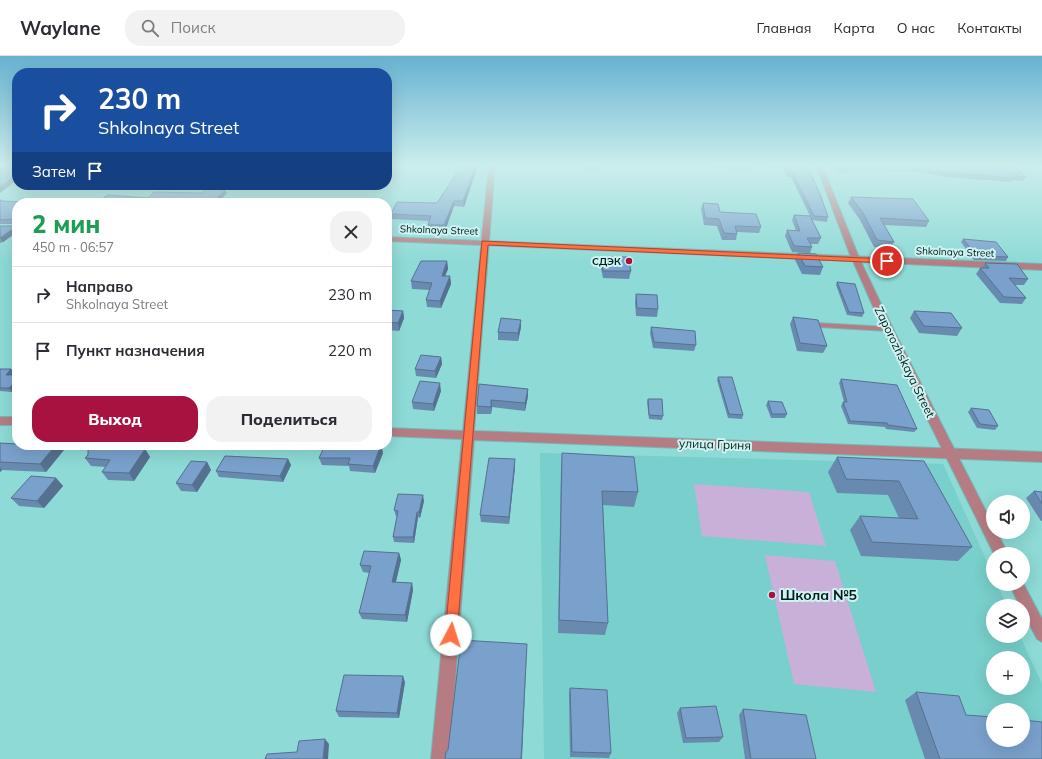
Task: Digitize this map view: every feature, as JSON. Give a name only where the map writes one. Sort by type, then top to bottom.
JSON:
[{"type":"street","points":[[440,759],[489,198]]},
{"type":"street","name":"Zaporozhskaya Street","points":[[832,198],[856,260],[888,330],[997,547]]},
{"type":"street","name":"Shkolnaya Street","points":[[392,239],[1042,267]]},
{"type":"street","points":[[0,421],[12,421]]},
{"type":"street","name":"улица Гриня","points":[[392,432],[949,452],[1042,457]]},
{"type":"street","points":[[1020,591],[1042,634]]},
{"type":"lane","points":[[819,325],[888,330]]},
{"type":"shaded area","name":"Школа №5","points":[[540,453],[943,464],[986,559],[986,591],[1000,591],[1004,599],[986,599],[986,643],[1023,643],[1027,651],[986,651],[986,695],[1030,695],[1030,658],[1042,684],[1042,759],[544,759]]},
{"type":"shaded area","points":[[694,484],[809,492],[826,546],[702,536]]},
{"type":"shaded area","points":[[765,555],[835,561],[876,692],[794,684]]},
{"type":"building","points":[[148,198],[217,198],[217,198]]},
{"type":"building","points":[[440,198],[464,198],[463,201],[454,201],[444,225],[428,225],[431,216],[392,214],[397,202],[437,203]]},
{"type":"building","points":[[805,198],[821,198],[828,217],[814,216]]},
{"type":"building","points":[[852,198],[913,199],[929,221],[880,218],[894,242],[877,240],[863,213]]},
{"type":"building","points":[[0,201],[12,202],[12,219],[0,220]]},
{"type":"building","points":[[703,203],[718,204],[720,212],[756,214],[761,227],[735,226],[737,234],[724,233],[719,219],[705,218]]},
{"type":"building","points":[[794,215],[810,216],[821,238],[807,238],[812,247],[794,246],[787,230],[800,231]]},
{"type":"building","points":[[0,226],[12,226],[12,230],[0,238]]},
{"type":"building","points":[[963,239],[996,242],[1008,257],[977,256]]},
{"type":"building","points":[[798,253],[816,254],[823,267],[805,266]]},
{"type":"building","points":[[601,257],[628,257],[631,271],[603,271]]},
{"type":"building","points":[[421,261],[447,261],[442,276],[450,276],[440,301],[426,300],[432,283],[411,281]]},
{"type":"building","points":[[985,263],[1017,264],[1028,279],[1009,278],[1026,298],[1004,297],[980,268],[989,268]]},
{"type":"building","points":[[837,282],[855,284],[864,313],[849,312]]},
{"type":"building","points":[[636,294],[657,295],[658,309],[637,308]]},
{"type":"building","points":[[392,310],[403,311],[398,323],[392,322]]},
{"type":"building","points":[[914,311],[951,313],[962,328],[924,326]]},
{"type":"building","points":[[793,317],[818,320],[827,346],[800,343]]},
{"type":"building","points":[[501,318],[521,320],[518,333],[498,332]]},
{"type":"building","points":[[651,327],[695,331],[696,345],[654,342]]},
{"type":"building","points":[[421,355],[441,357],[435,371],[415,369]]},
{"type":"building","points":[[0,369],[11,369],[6,375],[12,375],[12,385],[9,388],[0,388]]},
{"type":"building","points":[[718,377],[732,377],[743,415],[729,414]]},
{"type":"building","points":[[841,379],[897,385],[917,429],[888,425],[887,423],[850,421],[843,402],[847,402]]},
{"type":"building","points":[[420,381],[440,383],[433,404],[412,402]]},
{"type":"building","points":[[479,384],[528,389],[525,403],[491,400],[491,407],[477,406]]},
{"type":"building","points":[[648,399],[662,399],[663,416],[649,415]]},
{"type":"building","points":[[768,401],[782,402],[787,414],[772,414]]},
{"type":"building","points":[[971,408],[989,410],[998,426],[980,424]]},
{"type":"building","points":[[0,443],[12,444],[12,450],[52,450],[40,464],[0,462]]},
{"type":"building","points":[[88,450],[144,450],[129,473],[102,472],[110,460],[85,458],[88,455]]},
{"type":"building","points":[[323,450],[379,450],[373,466],[348,464],[350,458],[319,458]]},
{"type":"building","points":[[562,453],[634,457],[638,492],[602,491],[608,623],[559,620]]},
{"type":"building","points":[[225,456],[288,459],[280,476],[216,471]]},
{"type":"building","points":[[837,457],[924,461],[972,547],[872,542],[860,516],[918,519],[899,481],[846,479]]},
{"type":"building","points":[[489,458],[515,459],[509,517],[480,515]]},
{"type":"building","points":[[191,461],[207,462],[192,485],[176,483]]},
{"type":"building","points":[[31,476],[56,478],[37,501],[11,498]]},
{"type":"building","points":[[1034,491],[1042,492],[1042,504]]},
{"type":"building","points":[[398,494],[423,495],[419,512],[417,512],[413,537],[393,537],[398,511],[394,510]]},
{"type":"building","points":[[364,551],[399,553],[392,582],[412,583],[405,615],[359,613],[371,566],[360,565]]},
{"type":"building","points":[[461,640],[527,644],[521,759],[445,759],[446,752],[448,750]]},
{"type":"building","points":[[344,675],[403,676],[397,713],[336,711]]},
{"type":"building","points":[[570,688],[607,690],[611,753],[572,752]]},
{"type":"building","points":[[916,692],[959,696],[966,715],[986,716],[986,747],[1030,747],[1030,721],[1042,722],[1042,759],[940,759]]},
{"type":"building","points":[[716,706],[723,737],[686,738],[680,708]]},
{"type":"building","points":[[743,709],[806,715],[816,759],[751,759]]},
{"type":"building","points":[[325,739],[323,759],[265,759],[267,754],[297,752],[299,741]]},
{"type":"place","name":"СДЭК","points":[[629,261]]},
{"type":"place","name":"Школа №5","points":[[772,595]]},
{"type":"route","points":[[451,635],[484,243],[887,261]]}]
